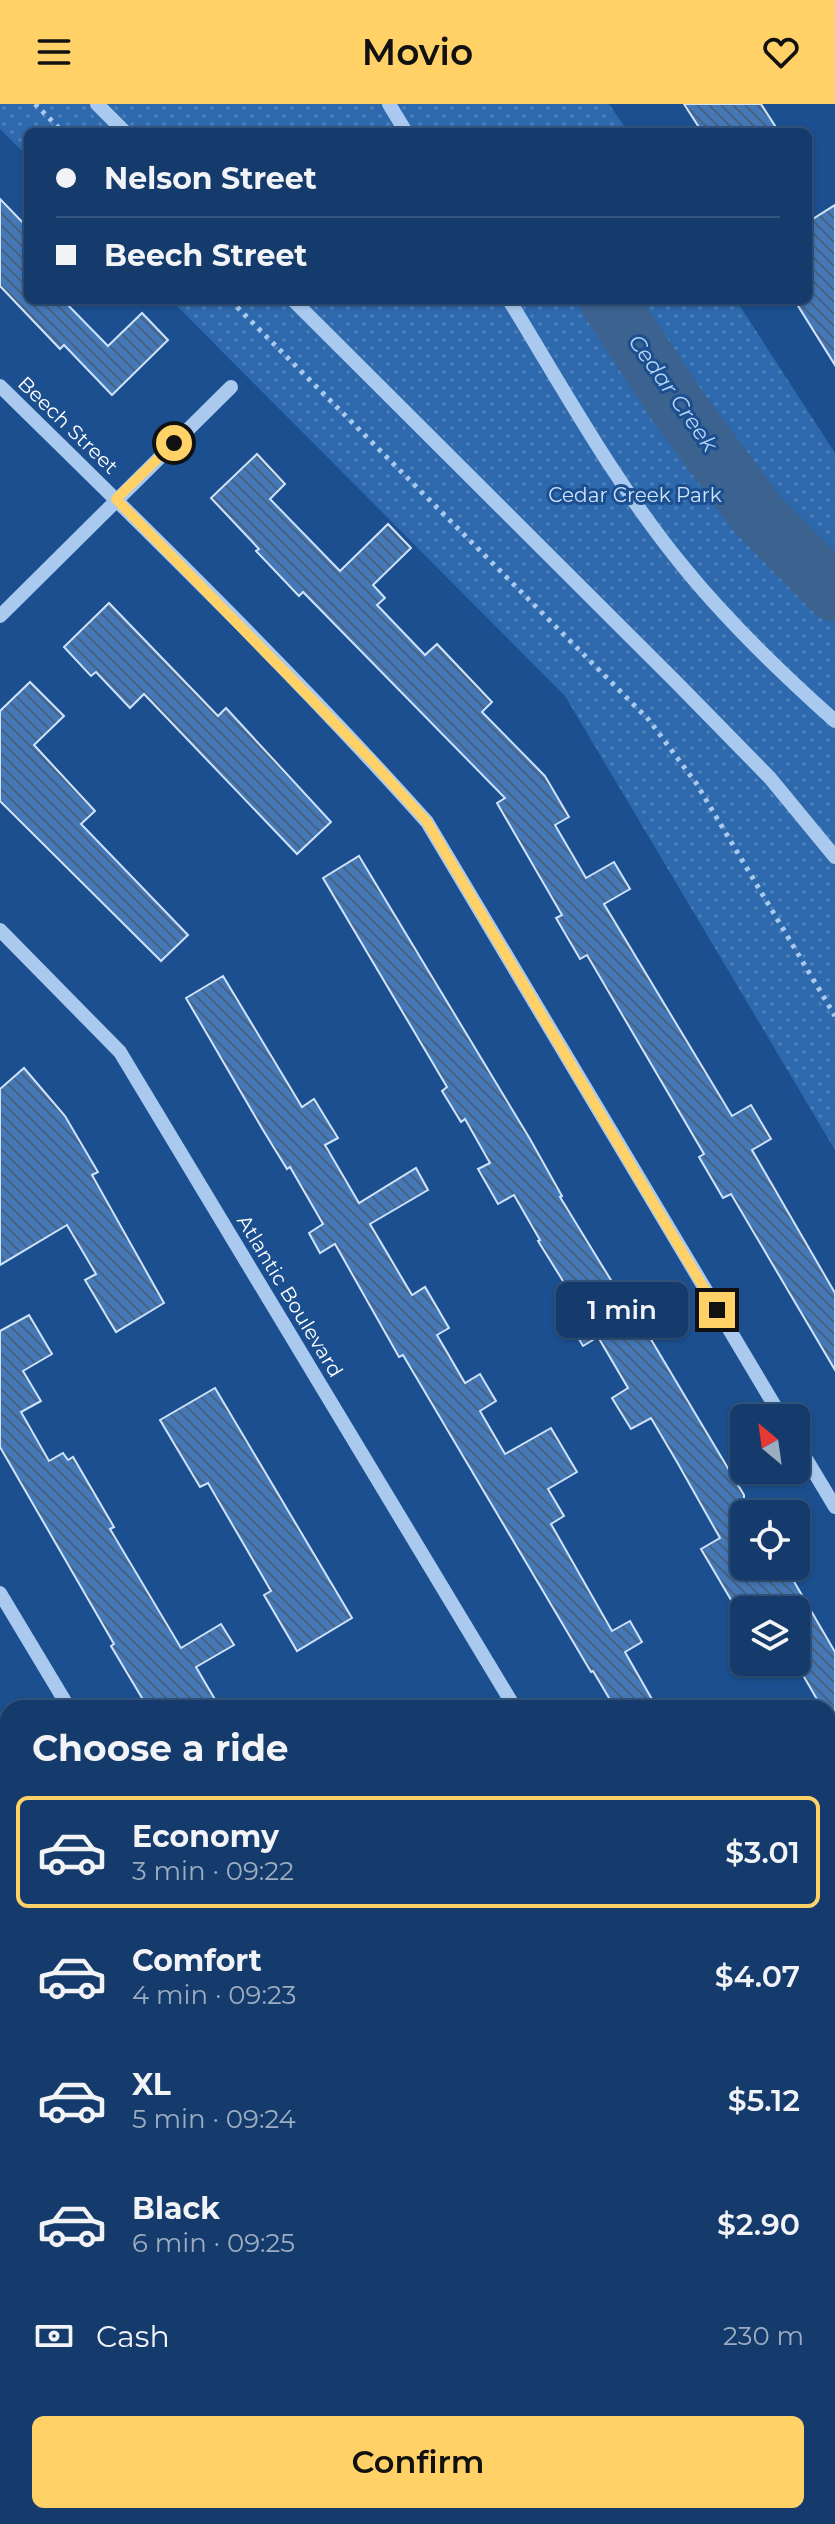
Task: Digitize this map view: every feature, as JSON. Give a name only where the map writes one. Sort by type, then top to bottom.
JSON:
[{"type":"street","points":[[97,104],[121,128]]},
{"type":"street","points":[[389,104],[404,128]]},
{"type":"street","points":[[297,304],[688,693],[770,778],[835,856]]},
{"type":"street","points":[[511,304],[611,467],[680,563],[728,619],[779,671],[835,721]]},
{"type":"street","name":"Beech Street","points":[[0,386],[116,499],[371,760],[427,822],[774,1404]]},
{"type":"street","points":[[0,616],[231,387]]},
{"type":"street","name":"Atlantic Boulevard","points":[[0,930],[120,1052],[510,1700]]},
{"type":"street","points":[[810,1465],[835,1507]]},
{"type":"street","points":[[0,1593],[64,1700]]},
{"type":"path","points":[[35,104],[59,128]]},
{"type":"path","points":[[234,304],[649,720],[696,783],[835,1016]]},
{"type":"green space","points":[[0,104],[609,104],[625,128],[24,128],[24,153],[0,129]]},
{"type":"green space","name":"Cedar Creek Park","points":[[175,304],[739,304],[835,453],[835,1150],[565,696]]},
{"type":"building","points":[[684,104],[761,104],[776,128],[699,128]]},
{"type":"building","points":[[0,199],[24,224],[24,304],[67,304],[108,346],[142,313],[168,340],[112,395],[64,345],[60,349],[0,286]]},
{"type":"building","points":[[835,205],[835,365],[797,304],[812,304],[812,219]]},
{"type":"building","points":[[257,454],[285,484],[270,499],[340,571],[388,524],[411,548],[373,585],[385,598],[377,605],[425,655],[437,644],[492,702],[482,712],[545,776],[569,817],[555,825],[586,878],[614,862],[630,889],[604,904],[732,1116],[751,1105],[771,1139],[752,1150],[835,1293],[835,1370],[731,1194],[723,1198],[699,1157],[704,1154],[587,955],[580,959],[556,918],[562,915],[497,803],[505,798],[303,592],[299,596],[211,498]]},
{"type":"building","points":[[109,603],[218,716],[226,708],[331,822],[297,854],[144,694],[130,708],[96,672],[91,676],[64,647]]},
{"type":"building","points":[[30,682],[64,716],[34,745],[95,811],[81,824],[188,935],[161,961],[0,801],[0,711]]},
{"type":"building","points":[[359,856],[530,1139],[560,1197],[625,1303],[628,1301],[730,1472],[730,1484],[737,1484],[744,1495],[744,1500],[730,1500],[730,1580],[793,1580],[802,1596],[730,1598],[701,1549],[720,1538],[651,1418],[631,1429],[612,1398],[628,1388],[598,1337],[583,1346],[568,1321],[583,1313],[538,1241],[514,1195],[498,1204],[478,1169],[490,1163],[465,1119],[461,1122],[442,1091],[447,1087],[323,878]]},
{"type":"building","points":[[223,976],[302,1107],[314,1099],[338,1138],[325,1145],[359,1203],[416,1168],[428,1190],[370,1224],[412,1295],[425,1287],[449,1328],[437,1335],[465,1383],[480,1374],[496,1401],[480,1411],[505,1454],[551,1428],[577,1472],[548,1489],[564,1516],[551,1524],[612,1631],[630,1621],[642,1642],[625,1652],[652,1700],[610,1700],[591,1672],[403,1355],[399,1357],[335,1244],[320,1253],[309,1233],[323,1224],[290,1167],[287,1169],[263,1130],[186,998]]},
{"type":"building","points":[[24,1068],[65,1116],[98,1172],[92,1175],[164,1303],[116,1332],[85,1280],[96,1274],[67,1225],[0,1265],[0,1089]]},
{"type":"building","points":[[29,1315],[52,1354],[23,1371],[41,1401],[21,1412],[49,1461],[63,1453],[68,1460],[73,1457],[114,1527],[110,1529],[181,1648],[221,1624],[234,1645],[196,1667],[215,1700],[143,1700],[111,1646],[114,1644],[0,1447],[0,1331]]},
{"type":"building","points":[[215,1388],[352,1618],[297,1651],[264,1595],[271,1591],[208,1483],[200,1487],[160,1420]]},
{"type":"building","points":[[810,1609],[835,1652],[835,1700],[817,1700],[804,1676],[810,1676]]},
{"type":"waterway","name":"Cedar Creek","points":[[611,304],[676,404],[758,515],[835,593]]},
{"type":"route","points":[[174,443],[116,499],[371,760],[427,822],[717,1310]]}]
